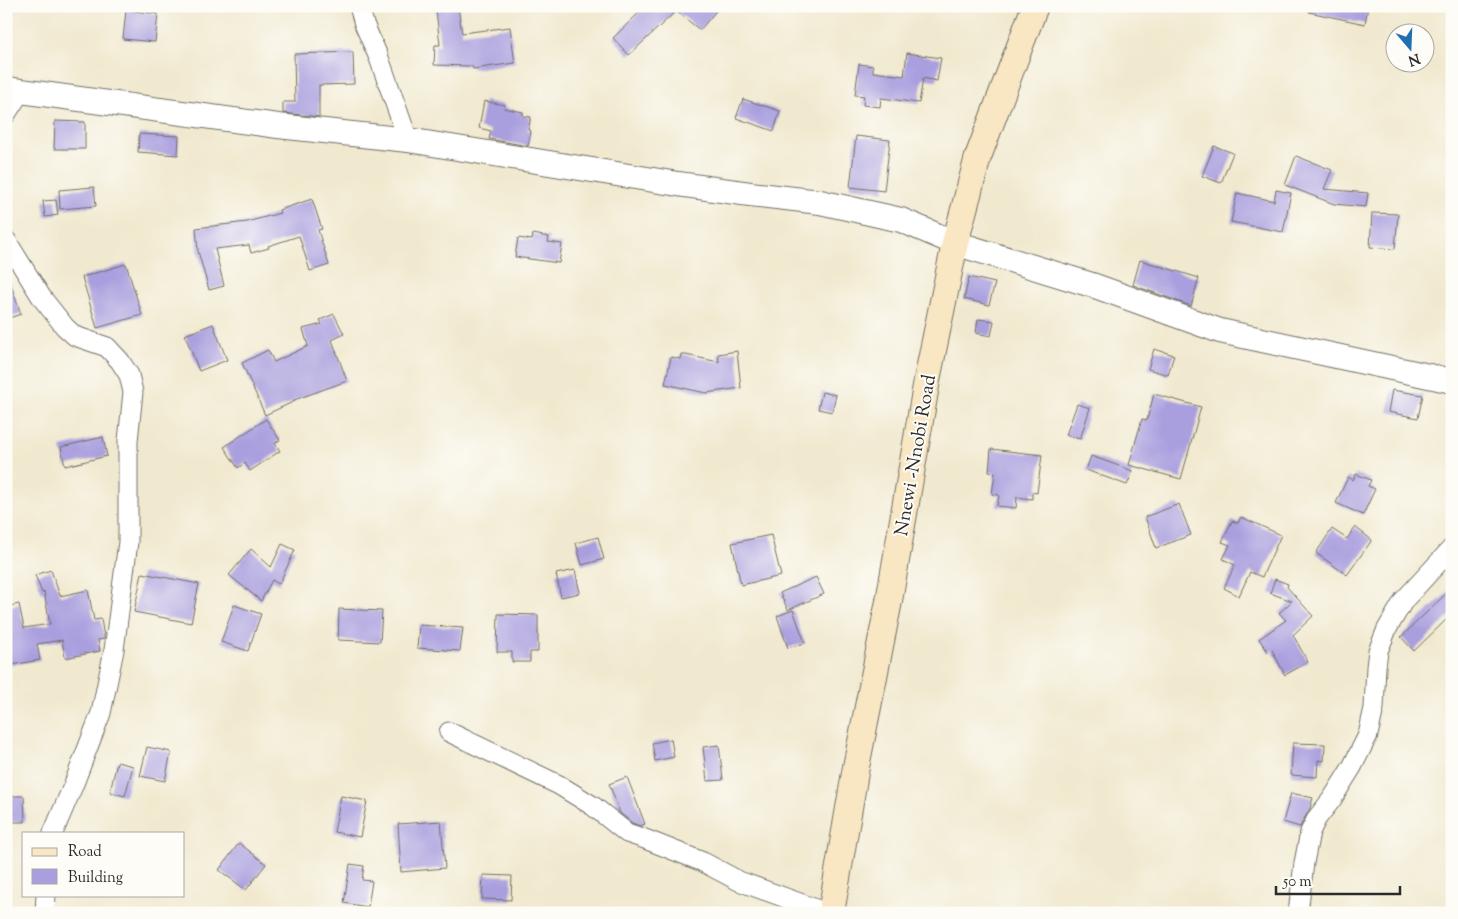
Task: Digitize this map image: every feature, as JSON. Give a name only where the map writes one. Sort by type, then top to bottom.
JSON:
[{"type":"main road","name":"Nnewi -Nnobi Road","points":[[831,913],[856,767],[890,601],[926,380],[955,242],[978,157],[1035,6]]},
{"type":"street","points":[[359,6],[408,140]]},
{"type":"street","points":[[6,114],[14,90],[278,126],[408,140],[678,184],[820,202],[901,220],[955,242],[1095,286],[1220,331],[1452,381]]},
{"type":"street","points":[[6,240],[42,298],[65,327],[75,336],[107,347],[120,361],[129,375],[133,392],[128,440],[128,542],[114,650],[101,713],[53,832]]},
{"type":"street","points":[[1298,913],[1310,832],[1317,818],[1332,799],[1352,767],[1368,736],[1374,708],[1378,651],[1387,629],[1404,600],[1452,548]]},
{"type":"street","points":[[449,732],[559,785],[593,806],[627,833],[703,862],[739,881],[827,913]]},
{"type":"street","points":[[45,913],[46,896]]},
{"type":"building","points":[[646,6],[720,6],[700,30],[676,11],[629,55],[613,38]]},
{"type":"building","points":[[1310,6],[1368,6],[1365,24],[1309,12]]},
{"type":"building","points":[[458,7],[462,33],[510,27],[515,63],[473,69],[472,66],[434,65],[435,45],[440,45],[436,10]]},
{"type":"building","points":[[126,10],[158,14],[155,42],[123,39]]},
{"type":"building","points":[[353,52],[354,84],[319,85],[319,117],[283,113],[283,102],[295,102],[294,54]]},
{"type":"building","points":[[907,53],[941,58],[937,81],[923,78],[919,103],[881,98],[880,107],[863,105],[864,96],[855,95],[859,64],[873,66],[873,72],[904,76]]},
{"type":"building","points":[[743,99],[780,111],[774,131],[736,118]]},
{"type":"building","points":[[484,101],[505,105],[504,108],[523,112],[523,116],[531,117],[528,130],[531,131],[528,146],[489,139],[491,131],[479,128]]},
{"type":"building","points":[[55,121],[85,122],[85,149],[54,149]]},
{"type":"building","points":[[139,134],[179,136],[178,155],[138,152]]},
{"type":"building","points":[[856,136],[890,140],[884,191],[850,187]]},
{"type":"building","points":[[1214,146],[1233,153],[1221,183],[1202,176]]},
{"type":"building","points":[[1296,156],[1332,170],[1324,189],[1368,193],[1366,207],[1334,204],[1285,185]]},
{"type":"building","points":[[94,187],[96,206],[60,209],[59,190]]},
{"type":"building","points":[[1276,190],[1291,193],[1283,232],[1231,222],[1237,193],[1274,201]]},
{"type":"building","points":[[312,199],[322,229],[318,230],[329,265],[310,271],[299,236],[251,253],[249,245],[215,249],[224,286],[209,290],[198,251],[196,228],[247,222],[280,213],[279,210]]},
{"type":"building","points":[[56,200],[58,215],[45,217],[43,201]]},
{"type":"building","points":[[1372,213],[1398,214],[1395,249],[1370,247]]},
{"type":"building","points":[[533,234],[549,237],[548,242],[562,244],[559,263],[515,257],[518,238],[532,240]]},
{"type":"building","points":[[1140,260],[1199,278],[1191,306],[1133,285]]},
{"type":"building","points":[[126,264],[142,315],[97,328],[82,277]]},
{"type":"building","points":[[8,277],[21,314],[6,319],[6,278]]},
{"type":"building","points":[[969,277],[995,283],[989,305],[964,299]]},
{"type":"building","points":[[334,314],[344,334],[332,340],[347,381],[294,400],[265,415],[242,363],[268,350],[274,362],[308,346],[303,329],[322,324],[320,320]]},
{"type":"building","points":[[978,319],[994,321],[991,336],[976,333]]},
{"type":"building","points":[[213,324],[227,360],[199,371],[185,335]]},
{"type":"building","points":[[1154,349],[1174,355],[1168,375],[1148,369]]},
{"type":"building","points":[[737,351],[741,388],[706,393],[665,384],[671,357],[680,359],[681,354],[719,362],[718,354]]},
{"type":"building","points":[[1392,390],[1423,395],[1418,418],[1388,412]]},
{"type":"building","points":[[822,392],[836,395],[832,412],[818,409]]},
{"type":"building","points":[[1154,394],[1201,407],[1181,479],[1129,465],[1142,419],[1147,420]]},
{"type":"building","points":[[1077,404],[1090,408],[1080,439],[1066,435]]},
{"type":"building","points":[[266,419],[280,440],[275,443],[280,451],[250,471],[245,463],[238,468],[224,447]]},
{"type":"building","points":[[103,437],[107,456],[65,466],[61,447]]},
{"type":"building","points":[[991,449],[1042,455],[1037,493],[1032,492],[1032,499],[1017,497],[1016,508],[997,506],[999,495],[992,494],[995,473],[989,472]]},
{"type":"building","points":[[1091,456],[1133,471],[1127,485],[1086,470]]},
{"type":"building","points":[[1356,474],[1371,480],[1368,486],[1375,489],[1363,515],[1336,503],[1348,477],[1353,480]]},
{"type":"building","points":[[1179,504],[1191,535],[1156,548],[1145,517]]},
{"type":"building","points":[[1241,517],[1281,535],[1262,577],[1250,572],[1239,596],[1224,588],[1235,565],[1223,559],[1230,545],[1222,542],[1232,521],[1238,523]]},
{"type":"building","points":[[1355,527],[1372,540],[1347,575],[1316,553],[1332,529],[1347,539]]},
{"type":"building","points":[[771,535],[781,576],[741,585],[732,543]]},
{"type":"building","points":[[598,537],[604,559],[582,565],[576,543]]},
{"type":"building","points":[[282,544],[295,550],[279,584],[272,580],[261,601],[229,575],[251,549],[271,567]]},
{"type":"building","points":[[51,570],[60,596],[88,590],[94,620],[101,619],[104,639],[98,640],[100,651],[65,658],[62,640],[37,644],[40,660],[6,666],[6,607],[19,604],[24,628],[50,624],[44,592],[42,593],[35,575]]},
{"type":"building","points":[[575,570],[580,593],[561,597],[556,574]]},
{"type":"building","points":[[142,573],[199,584],[191,623],[134,612]]},
{"type":"building","points":[[816,577],[824,594],[788,610],[780,593]]},
{"type":"building","points":[[1275,579],[1288,584],[1287,587],[1313,616],[1293,635],[1308,662],[1285,675],[1272,650],[1269,653],[1259,639],[1286,620],[1279,613],[1292,601],[1270,593]]},
{"type":"building","points":[[1452,588],[1452,614],[1414,651],[1401,637]]},
{"type":"building","points":[[234,605],[261,614],[248,651],[221,642]]},
{"type":"building","points":[[339,609],[382,611],[380,642],[338,640]]},
{"type":"building","points":[[793,610],[805,643],[788,648],[777,616]]},
{"type":"building","points":[[498,614],[538,615],[538,652],[530,652],[530,662],[512,662],[512,652],[497,652]]},
{"type":"building","points":[[419,625],[463,628],[460,651],[417,648]]},
{"type":"building","points":[[671,739],[674,757],[655,761],[652,743]]},
{"type":"building","points":[[1293,743],[1325,744],[1324,761],[1318,760],[1317,777],[1291,775]]},
{"type":"building","points":[[719,745],[723,780],[707,781],[703,747]]},
{"type":"building","points":[[147,747],[171,752],[165,781],[140,776]]},
{"type":"building","points":[[117,762],[133,766],[125,796],[110,792]]},
{"type":"building","points":[[627,777],[645,824],[640,826],[632,823],[620,813],[609,784]]},
{"type":"building","points":[[1291,793],[1313,798],[1300,827],[1283,822]]},
{"type":"building","points":[[6,796],[24,796],[25,822],[6,822]]},
{"type":"building","points":[[341,796],[367,801],[360,837],[334,832]]},
{"type":"building","points":[[441,821],[445,868],[401,872],[398,824]]},
{"type":"building","points":[[239,843],[266,864],[246,890],[219,870]]},
{"type":"building","points":[[350,864],[364,866],[362,880],[372,881],[368,907],[344,903]]},
{"type":"building","points":[[483,875],[512,876],[511,900],[482,899]]}]
